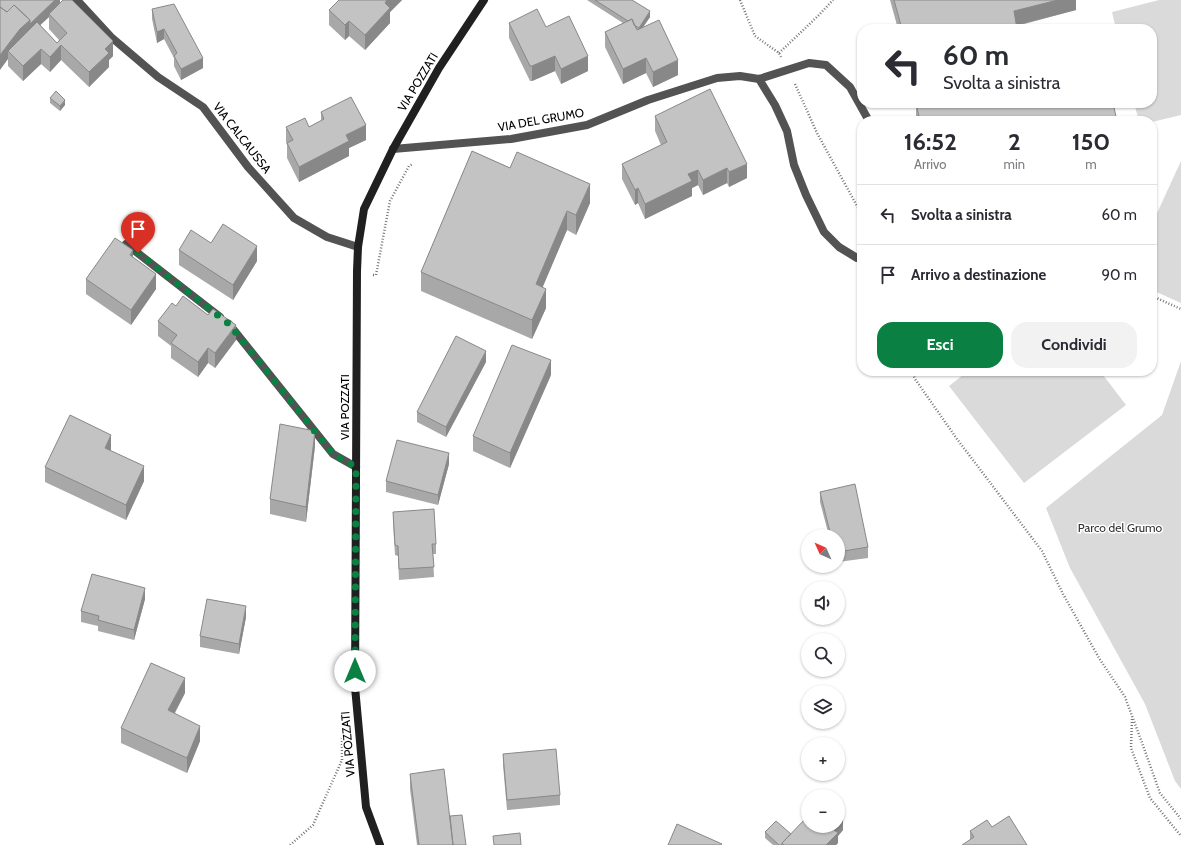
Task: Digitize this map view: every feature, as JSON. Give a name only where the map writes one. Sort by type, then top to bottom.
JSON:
[{"type":"street","name":"VIA CALCAUSSA","points":[[77,0],[111,37],[158,77],[203,107],[248,167],[294,218],[327,236],[358,247]]},
{"type":"street","name":"VIA POZZATI","points":[[380,845],[366,807],[355,687],[358,247],[364,209],[393,149],[439,68],[484,0]]},
{"type":"street","name":"VIA DEL GRUMO","points":[[393,149],[511,139],[587,125],[648,100],[718,78],[740,76],[759,79],[809,63],[826,65],[850,86],[857,99]]},
{"type":"street","points":[[759,79],[776,105],[787,131],[794,165],[806,195],[824,232],[839,247],[857,258]]},
{"type":"street","points":[[126,244],[229,324],[333,454],[356,467]]},
{"type":"path","points":[[740,0],[755,36],[779,54],[789,70],[817,133],[857,206]]},
{"type":"path","points":[[779,54],[833,0]]},
{"type":"path","points":[[357,271],[376,275],[390,201],[409,166],[415,162]]},
{"type":"path","points":[[1157,298],[1181,309]]},
{"type":"path","points":[[914,376],[957,439],[1042,551],[1063,594],[1099,658],[1125,697],[1160,793],[1181,819]]},
{"type":"path","points":[[1132,716],[1131,748],[1150,798],[1181,836]]},
{"type":"path","points":[[290,845],[313,825],[345,754]]},
{"type":"green space","points":[[1159,0],[1181,0],[1181,115],[1157,121],[1157,116],[1138,116],[1135,108],[1157,108],[1157,24],[1115,24],[1112,12]]},
{"type":"green space","points":[[1181,161],[1181,303],[1157,292],[1157,213]]},
{"type":"green space","name":"Parco del Grumo","points":[[1181,361],[1181,789],[1175,781],[1145,704],[1070,568],[1046,508],[1162,415]]},
{"type":"green space","points":[[962,376],[1104,376],[1126,405],[1024,483],[949,386]]},
{"type":"building","points":[[0,0],[55,0],[30,24],[30,20],[14,5],[7,12],[0,7]]},
{"type":"building","points":[[63,0],[72,0],[113,41],[105,49],[109,53],[89,72],[61,45],[50,57],[41,49],[23,66],[8,51],[37,22],[57,43],[67,33],[49,14]]},
{"type":"building","points":[[339,0],[387,0],[385,3],[390,8],[365,35],[349,21],[345,25],[329,10]]},
{"type":"building","points":[[595,0],[632,0],[650,11],[639,28],[634,25],[632,19],[628,21]]},
{"type":"building","points":[[894,0],[1058,0],[1014,11],[1016,24],[901,24]]},
{"type":"building","points":[[174,4],[203,58],[181,69],[174,56],[177,53],[164,29],[157,32],[152,9]]},
{"type":"building","points":[[14,5],[30,20],[20,29],[0,55],[0,7],[7,12]]},
{"type":"building","points":[[537,9],[546,27],[569,16],[588,56],[561,69],[555,56],[530,66],[509,23]]},
{"type":"building","points":[[632,19],[637,30],[659,20],[678,60],[653,72],[646,58],[623,69],[605,32]]},
{"type":"building","points":[[710,89],[747,164],[729,172],[727,168],[703,180],[698,170],[688,174],[692,181],[645,204],[638,188],[635,190],[622,164],[667,142],[655,116]]},
{"type":"building","points":[[56,91],[65,100],[60,106],[50,98]]},
{"type":"building","points":[[351,97],[366,125],[346,135],[349,141],[299,167],[287,143],[293,140],[286,127],[305,118],[309,127],[324,119],[321,112]]},
{"type":"building","points":[[917,108],[1114,108],[1116,116],[919,116]]},
{"type":"building","points":[[472,151],[510,168],[517,152],[590,184],[576,215],[567,211],[536,284],[546,289],[532,320],[421,272]]},
{"type":"building","points":[[223,224],[257,246],[233,285],[179,250],[191,230],[211,243]]},
{"type":"building","points":[[115,238],[133,250],[130,255],[156,274],[131,310],[86,279]]},
{"type":"building","points":[[183,296],[208,315],[213,309],[236,325],[215,353],[208,348],[198,362],[171,343],[177,335],[158,321],[172,303],[176,306]]},
{"type":"building","points":[[456,336],[486,351],[446,427],[417,412]]},
{"type":"building","points":[[512,345],[551,360],[510,453],[473,436]]},
{"type":"building","points":[[70,415],[111,435],[105,448],[144,466],[126,505],[45,467]]},
{"type":"building","points":[[280,424],[315,431],[306,507],[270,499]]},
{"type":"building","points":[[397,440],[449,453],[438,495],[386,481]]},
{"type":"building","points":[[855,484],[868,547],[845,551],[845,529],[829,529],[820,492]]},
{"type":"building","points":[[434,509],[436,544],[432,544],[434,567],[399,569],[398,546],[395,545],[393,512]]},
{"type":"building","points":[[92,574],[145,588],[134,630],[98,620],[99,616],[81,611]]},
{"type":"building","points":[[207,599],[246,606],[239,644],[200,636]]},
{"type":"building","points":[[151,663],[185,678],[168,710],[200,726],[187,758],[121,728]]},
{"type":"building","points":[[556,749],[560,795],[507,800],[503,754]]},
{"type":"building","points":[[444,769],[453,845],[419,845],[410,774]]},
{"type":"building","points":[[462,815],[466,845],[453,845],[450,816]]},
{"type":"building","points":[[1009,816],[1027,845],[962,845],[974,837],[970,831],[987,820],[992,827]]},
{"type":"building","points":[[776,821],[791,834],[782,843],[782,845],[779,845],[765,832]]},
{"type":"building","points":[[801,823],[801,833],[838,833],[826,845],[784,845],[782,843]]},
{"type":"building","points":[[677,824],[722,844],[668,845]]},
{"type":"building","points":[[520,833],[521,845],[494,845],[493,836]]},
{"type":"route","points":[[138,253],[229,324],[333,454],[356,467],[355,671]]}]
